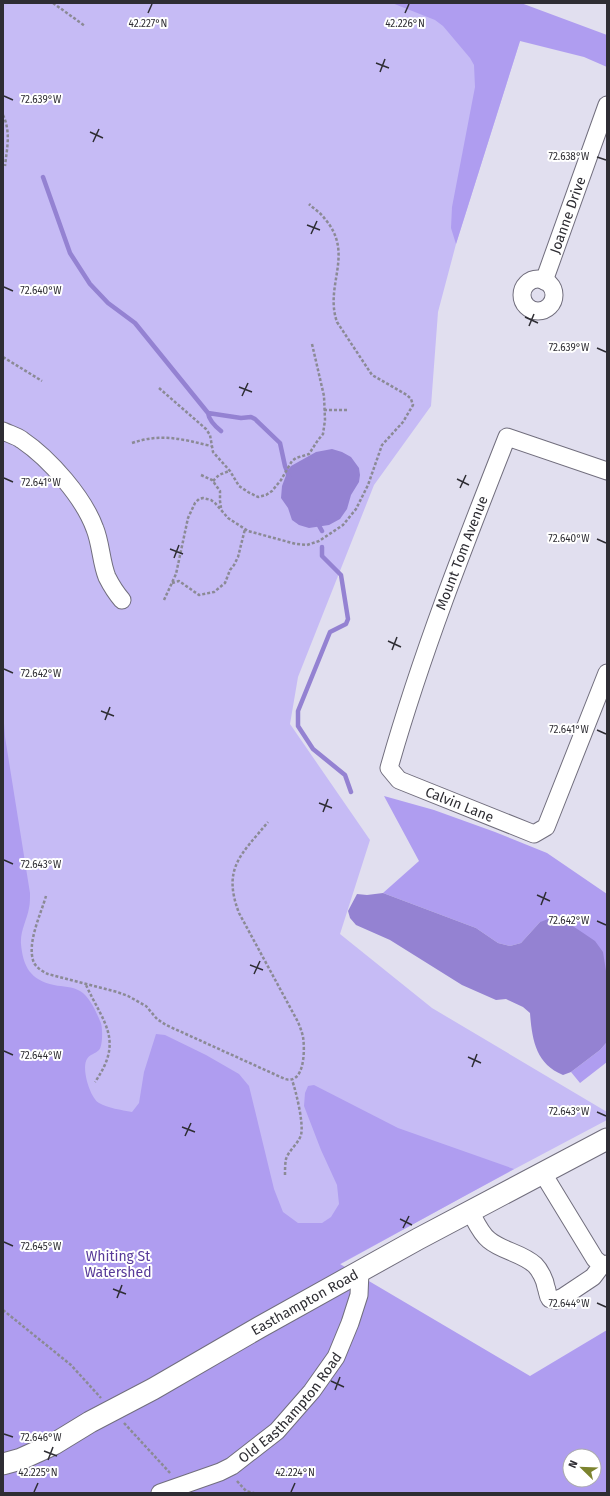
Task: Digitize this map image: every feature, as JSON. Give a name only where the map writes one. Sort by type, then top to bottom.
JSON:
[{"type":"main road","name":"Easthampton Road","points":[[3,1464],[54,1444],[90,1422],[153,1389],[360,1270],[607,1138]]},
{"type":"street","name":"Joanne Drive","points":[[544,281],[607,104]]},
{"type":"street","points":[[3,431],[22,440],[34,450],[64,478],[77,495],[95,528],[107,576],[122,600]]},
{"type":"street","name":"Mount Tom Avenue","points":[[390,770],[389,768],[407,707],[462,551],[507,437],[607,471]]},
{"type":"street","name":"Calvin Lane","points":[[390,770],[399,780],[534,834],[546,827],[607,673]]},
{"type":"street","points":[[470,1211],[484,1235],[489,1240],[524,1258],[535,1266],[541,1275],[550,1299],[556,1300],[563,1297],[593,1277],[604,1264],[595,1259],[542,1172]]},
{"type":"street","name":"Old Easthampton Road","points":[[160,1493],[226,1469],[277,1430],[312,1391],[336,1357],[350,1323],[359,1295],[360,1270]]},
{"type":"path","points":[[53,3],[85,26]]},
{"type":"path","points":[[3,115],[7,123],[8,133],[5,166]]},
{"type":"path","points":[[164,600],[176,574],[188,518],[198,499],[207,498],[215,503],[224,514],[245,529],[284,542],[306,545],[320,541],[343,525],[356,509],[368,485],[382,445],[402,422],[413,405],[411,399],[372,375],[337,322],[332,302],[339,251],[335,237],[325,219],[309,204]]},
{"type":"path","points":[[159,388],[206,429],[210,435],[213,452],[241,488],[258,497],[266,495],[280,480],[289,464],[296,458],[310,454],[323,434],[323,391],[312,344]]},
{"type":"path","points":[[3,357],[42,381]]},
{"type":"path","points":[[324,410],[348,410]]},
{"type":"path","points":[[132,442],[158,437],[168,437],[211,446]]},
{"type":"path","points":[[213,481],[228,471]]},
{"type":"path","points":[[200,475],[213,481],[220,491],[220,506],[224,514]]},
{"type":"path","points":[[172,583],[179,581],[199,595],[214,592],[222,587],[228,579],[230,570],[236,562],[245,529]]},
{"type":"path","points":[[268,822],[237,861],[232,882],[235,901],[240,913],[298,1022],[303,1036],[304,1058],[297,1076],[292,1080]]},
{"type":"path","points":[[46,896],[33,941],[34,962],[42,971],[48,974],[128,996],[146,1006],[157,1019],[166,1025],[278,1076],[292,1080]]},
{"type":"path","points":[[86,985],[105,1022],[110,1043],[110,1051],[106,1063],[95,1082]]},
{"type":"path","points":[[285,1175],[286,1158],[298,1141],[302,1128],[297,1097],[292,1080]]},
{"type":"path","points":[[3,1310],[71,1366],[182,1485]]},
{"type":"path","points":[[226,1469],[229,1475],[246,1491],[254,1493]]},
{"type":"green space","name":"Whiting St Watershed","points":[[3,3],[434,3],[520,41],[456,244],[438,312],[431,406],[374,485],[298,677],[290,724],[370,840],[340,934],[432,1008],[607,1112],[607,1120],[379,1243],[3,1454]]},
{"type":"green space","points":[[392,3],[521,3],[607,35],[607,67],[584,57],[520,41],[456,244],[451,228],[452,207],[475,87],[474,65],[470,58],[443,26],[435,20]]},
{"type":"green space","name":"Whiting St Watershed","points":[[3,710],[5,737],[30,893],[28,912],[21,939],[22,952],[29,971],[39,980],[54,985],[77,989],[86,996],[94,1008],[101,1023],[102,1036],[99,1050],[90,1056],[85,1063],[87,1082],[92,1095],[99,1103],[106,1106],[132,1112],[139,1103],[144,1072],[156,1034],[165,1035],[206,1055],[239,1074],[249,1086],[274,1189],[283,1212],[298,1223],[322,1223],[331,1217],[339,1204],[337,1185],[321,1150],[304,1106],[305,1093],[308,1086],[314,1085],[398,1128],[514,1169],[340,1264],[530,1376],[607,1330],[607,1493],[3,1493]]},
{"type":"green space","points":[[384,796],[434,810],[547,853],[607,894],[607,982],[602,952],[578,930],[564,920],[540,922],[521,943],[510,946],[498,943],[476,928],[383,893],[419,861]]},
{"type":"green space","points":[[607,1042],[607,1062],[580,1083],[571,1072],[600,1050]]},
{"type":"shaded area","points":[[332,449],[351,457],[359,468],[359,482],[351,495],[347,509],[340,519],[329,525],[309,528],[299,525],[292,520],[288,508],[281,498],[282,486],[288,470],[291,466],[316,452]]},
{"type":"shaded area","points":[[383,893],[476,928],[498,943],[510,946],[521,943],[540,922],[554,917],[564,920],[595,941],[603,952],[606,971],[607,1042],[600,1050],[571,1072],[563,1075],[554,1070],[541,1058],[537,1050],[532,1033],[530,1013],[523,1007],[506,999],[496,1000],[462,985],[390,940],[356,925],[350,918],[348,911],[357,894],[367,895]]},
{"type":"waterway","points":[[43,177],[70,253],[90,284],[108,303],[135,323],[208,413],[241,418],[251,417],[280,443],[289,477]]},
{"type":"waterway","points":[[208,413],[211,421],[221,431]]},
{"type":"waterway","points":[[317,522],[322,531]]},
{"type":"waterway","points":[[322,547],[322,556],[341,575],[348,619],[346,624],[330,632],[298,711],[298,726],[313,749],[345,775],[351,792]]}]
